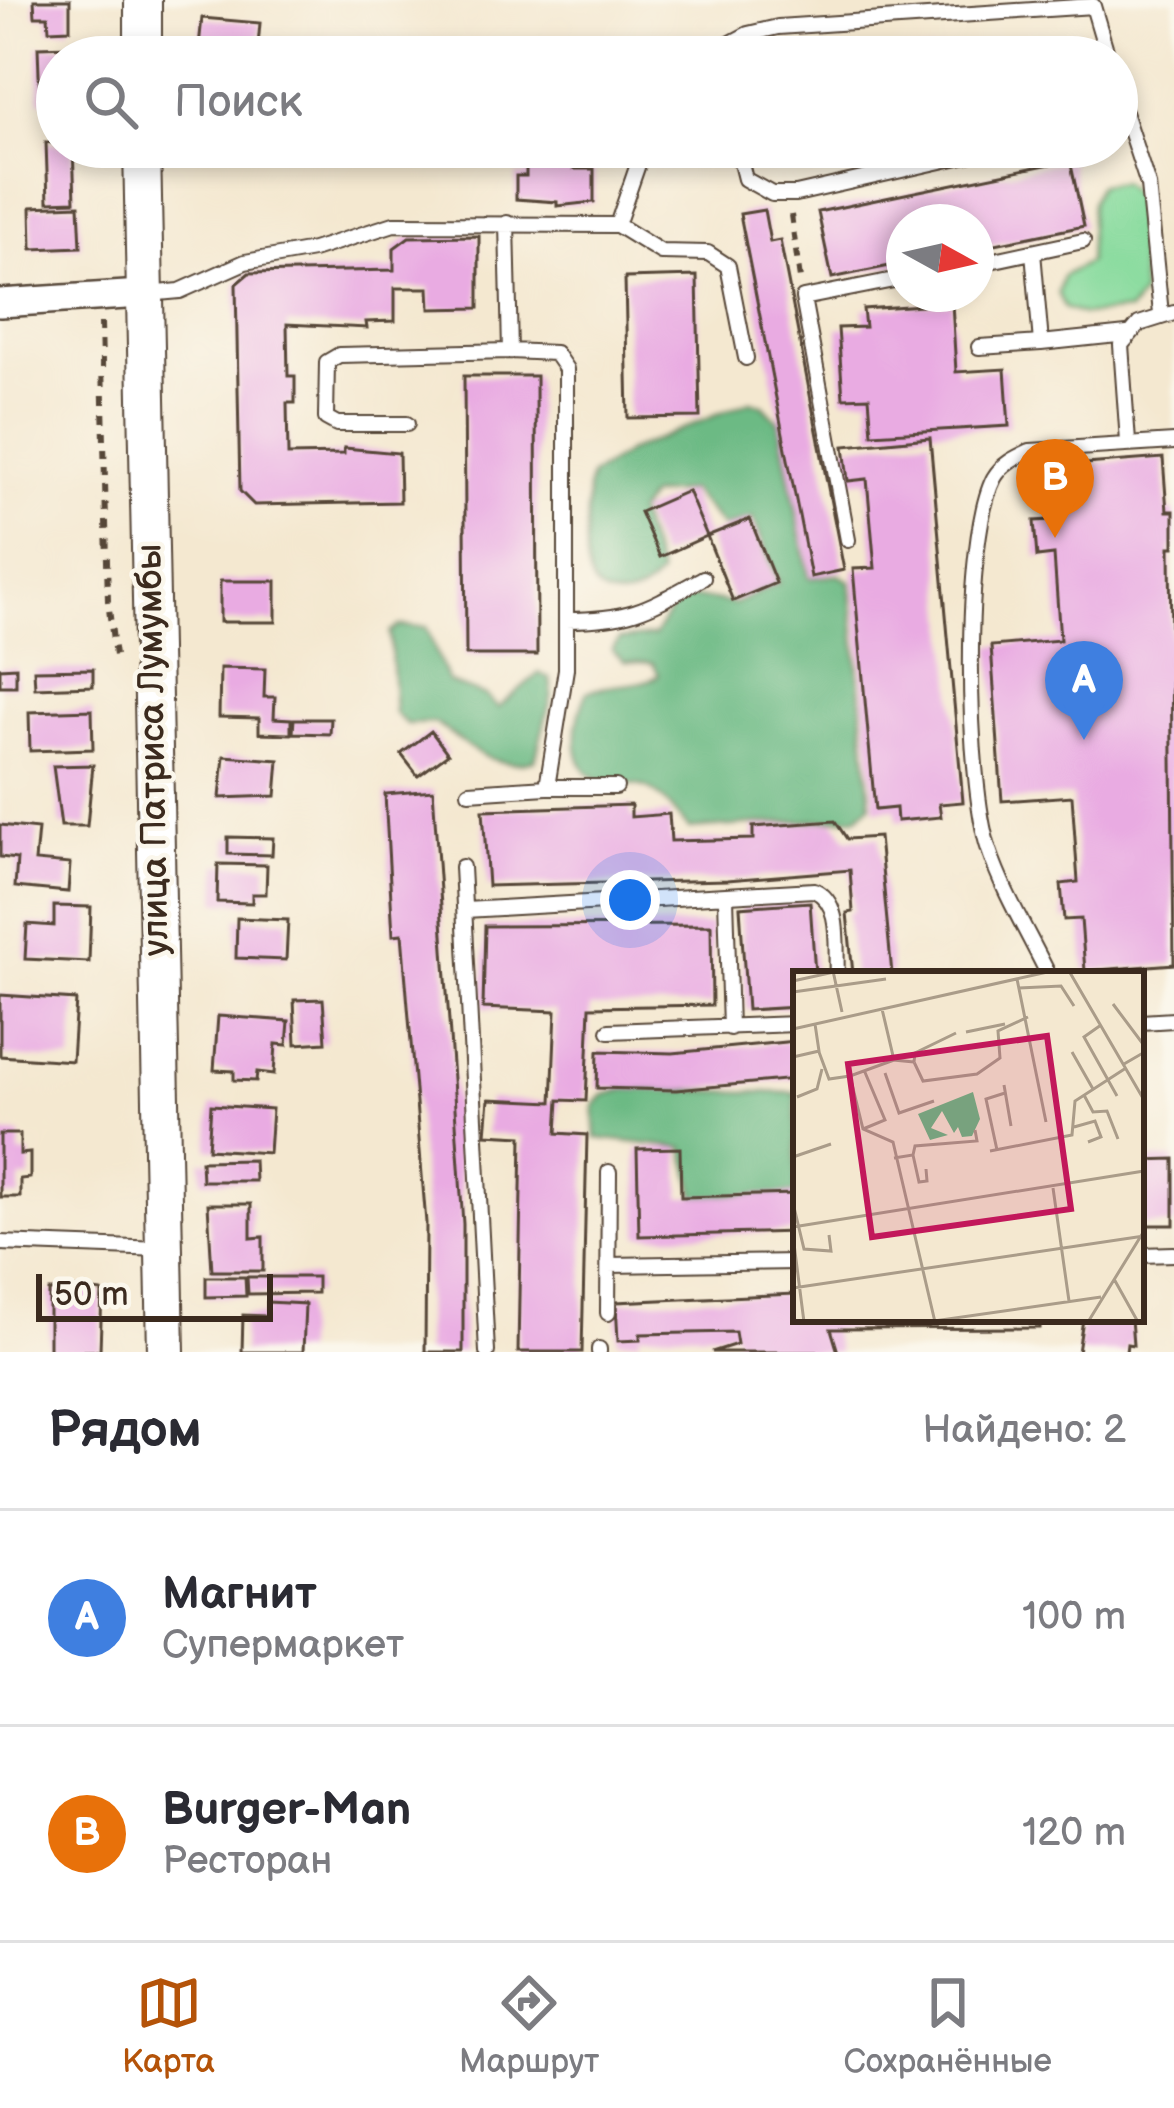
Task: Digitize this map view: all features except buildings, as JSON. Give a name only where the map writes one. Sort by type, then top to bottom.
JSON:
[{"type":"street","points":[[143,0],[143,36]]},
{"type":"street","name":"улица Патриса Лумумбы","points":[[142,168],[166,1352]]},
{"type":"street","points":[[0,303],[142,294]]},
{"type":"lane","points":[[759,36],[778,27],[1093,3],[1102,36]]},
{"type":"lane","points":[[979,347],[1127,334],[1167,313],[1148,184],[1138,156]]},
{"type":"lane","points":[[617,225],[637,168]]},
{"type":"lane","points":[[739,168],[755,189],[788,194],[907,168]]},
{"type":"lane","points":[[507,223],[510,351]]},
{"type":"lane","points":[[142,294],[180,291],[245,262],[313,250],[394,224],[617,225],[661,252],[708,253],[728,266],[746,358]]},
{"type":"lane","points":[[994,260],[1083,241]]},
{"type":"lane","points":[[1033,252],[1041,343]]},
{"type":"lane","points":[[848,540],[803,298],[886,282]]},
{"type":"lane","points":[[1127,334],[1121,345],[1128,442]]},
{"type":"lane","points":[[407,424],[337,424],[326,418],[327,362],[339,355],[510,351],[555,353],[566,369],[566,669],[547,787]]},
{"type":"lane","points":[[1047,971],[989,850],[982,818],[970,615],[992,482],[1001,469],[1030,451],[1174,442]]},
{"type":"lane","points":[[566,620],[638,614],[703,578]]},
{"type":"lane","points":[[469,792],[616,787]]},
{"type":"lane","points":[[462,866],[487,1352]]},
{"type":"lane","points":[[465,910],[814,890],[826,896],[833,909],[837,971]]},
{"type":"lane","points":[[725,897],[730,1028]]},
{"type":"lane","points":[[1144,1022],[1174,1020]]},
{"type":"lane","points":[[609,1030],[793,1024]]},
{"type":"lane","points":[[608,1313],[609,1172]]},
{"type":"lane","points":[[0,1243],[162,1249]]},
{"type":"lane","points":[[608,1265],[793,1262]]},
{"type":"path","points":[[788,194],[803,298]]},
{"type":"green space","points":[[1121,182],[1135,195],[1142,294],[1129,311],[1083,315],[1064,308],[1058,293],[1063,276],[1088,262],[1091,203],[1098,185]]},
{"type":"green space","points":[[750,401],[763,405],[779,422],[809,578],[839,575],[850,581],[871,805],[857,817],[689,829],[647,788],[605,782],[589,773],[576,740],[583,702],[587,692],[659,675],[653,663],[624,661],[612,650],[619,640],[654,636],[678,604],[694,598],[734,604],[779,583],[753,518],[723,527],[690,490],[650,496],[637,513],[660,575],[632,595],[603,594],[588,571],[587,489],[591,476],[629,451]]},
{"type":"green space","points":[[399,626],[426,627],[448,682],[486,696],[498,708],[539,673],[550,679],[552,694],[535,760],[493,759],[435,723],[406,724],[395,713],[390,633]]},
{"type":"green space","points":[[627,1089],[793,1093],[793,1194],[696,1197],[684,1148],[596,1138],[594,1106],[604,1095]]},
{"type":"place","name":"Burger-Man","points":[[1055,538]]},
{"type":"place","name":"Магнит","points":[[1084,740]]}]
